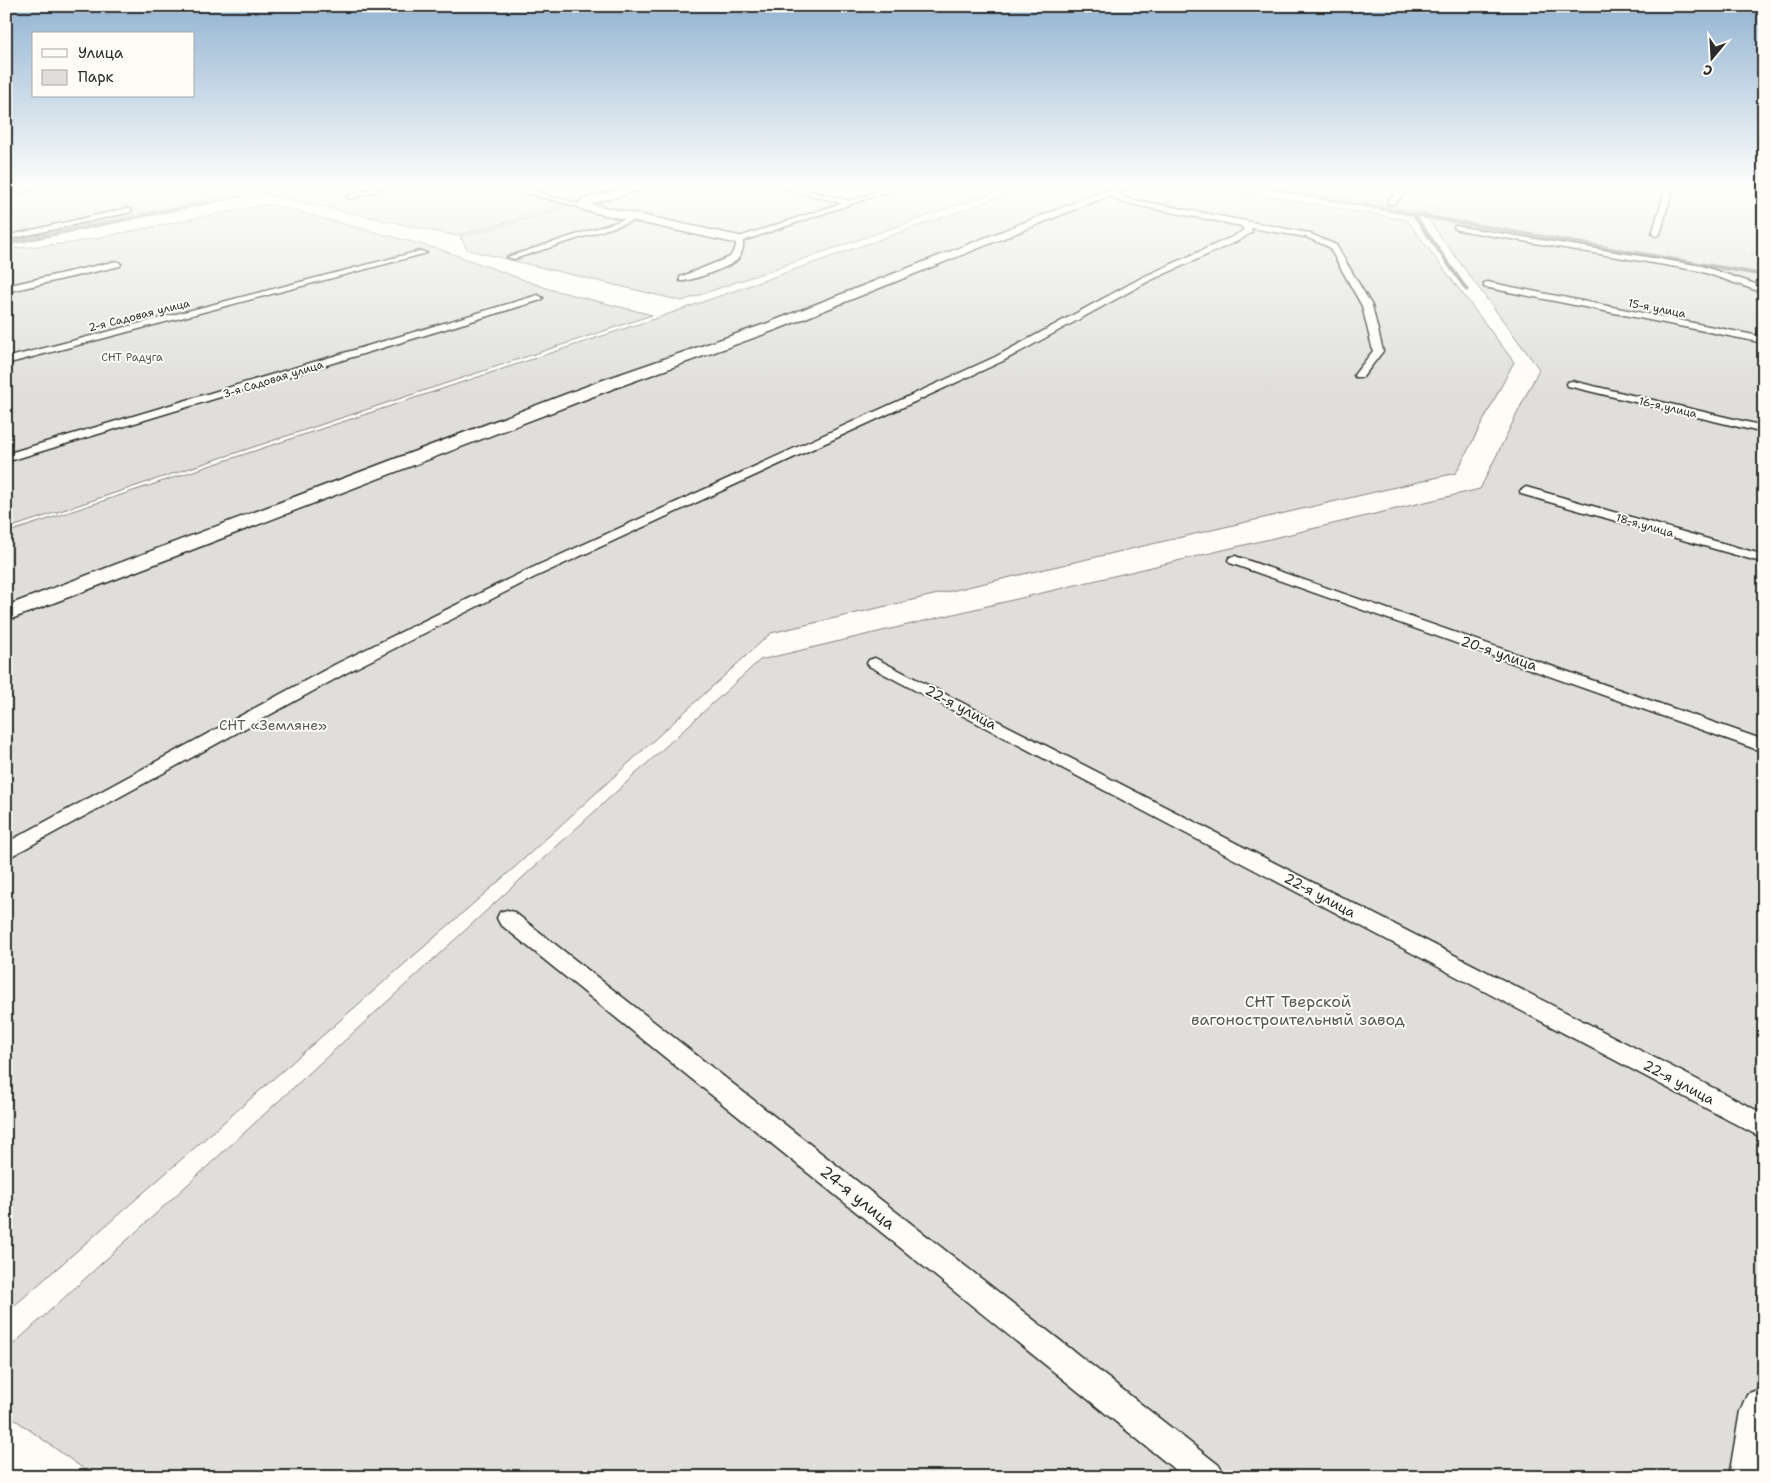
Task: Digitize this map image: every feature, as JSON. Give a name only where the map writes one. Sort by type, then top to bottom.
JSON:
[{"type":"street","points":[[6,614],[609,384],[773,326],[946,257]]},
{"type":"street","points":[[1754,1477],[1764,1411]]},
{"type":"lane","name":"2-я Садовая улица","points":[[6,361],[407,257]]},
{"type":"lane","points":[[683,279],[734,257]]},
{"type":"lane","points":[[6,852],[342,668],[528,575],[998,359],[1146,279],[1194,257]]},
{"type":"lane","points":[[1339,257],[1367,306],[1378,351],[1359,375]]},
{"type":"lane","points":[[1632,257],[1702,269],[1764,290]]},
{"type":"lane","points":[[6,289],[118,264]]},
{"type":"lane","name":"15-я улица","points":[[1487,285],[1764,340]]},
{"type":"lane","name":"3-я Садовая улица","points":[[6,458],[538,298]]},
{"type":"lane","name":"16-я улица","points":[[1572,384],[1764,430]]},
{"type":"lane","name":"18-я улица","points":[[1526,491],[1764,560]]},
{"type":"lane","name":"20-я улица","points":[[1235,560],[1764,746]]},
{"type":"lane","name":"22-я улица","points":[[875,663],[1764,1126]]},
{"type":"lane","name":"24-я улица","points":[[507,918],[1209,1477]]},
{"type":"green space","name":"СНТ Радуга","points":[[6,257],[462,257],[549,289],[652,315],[6,529]]},
{"type":"green space","points":[[498,257],[808,257],[682,301]]},
{"type":"green space","name":"СНТ «Земляне»","points":[[830,257],[1435,257],[1514,362],[1456,473],[771,633],[515,867],[6,1313],[6,533],[660,317]]},
{"type":"green space","name":"СНТ Тверской вагоностроительный завод","points":[[1456,257],[1764,257],[1764,1477],[95,1477],[6,1413],[6,1351],[760,660],[1480,489],[1539,369]]},
{"type":"waterway","points":[[1443,257],[1466,290]]},
{"type":"waterway","points":[[1661,257],[1764,275]]}]
